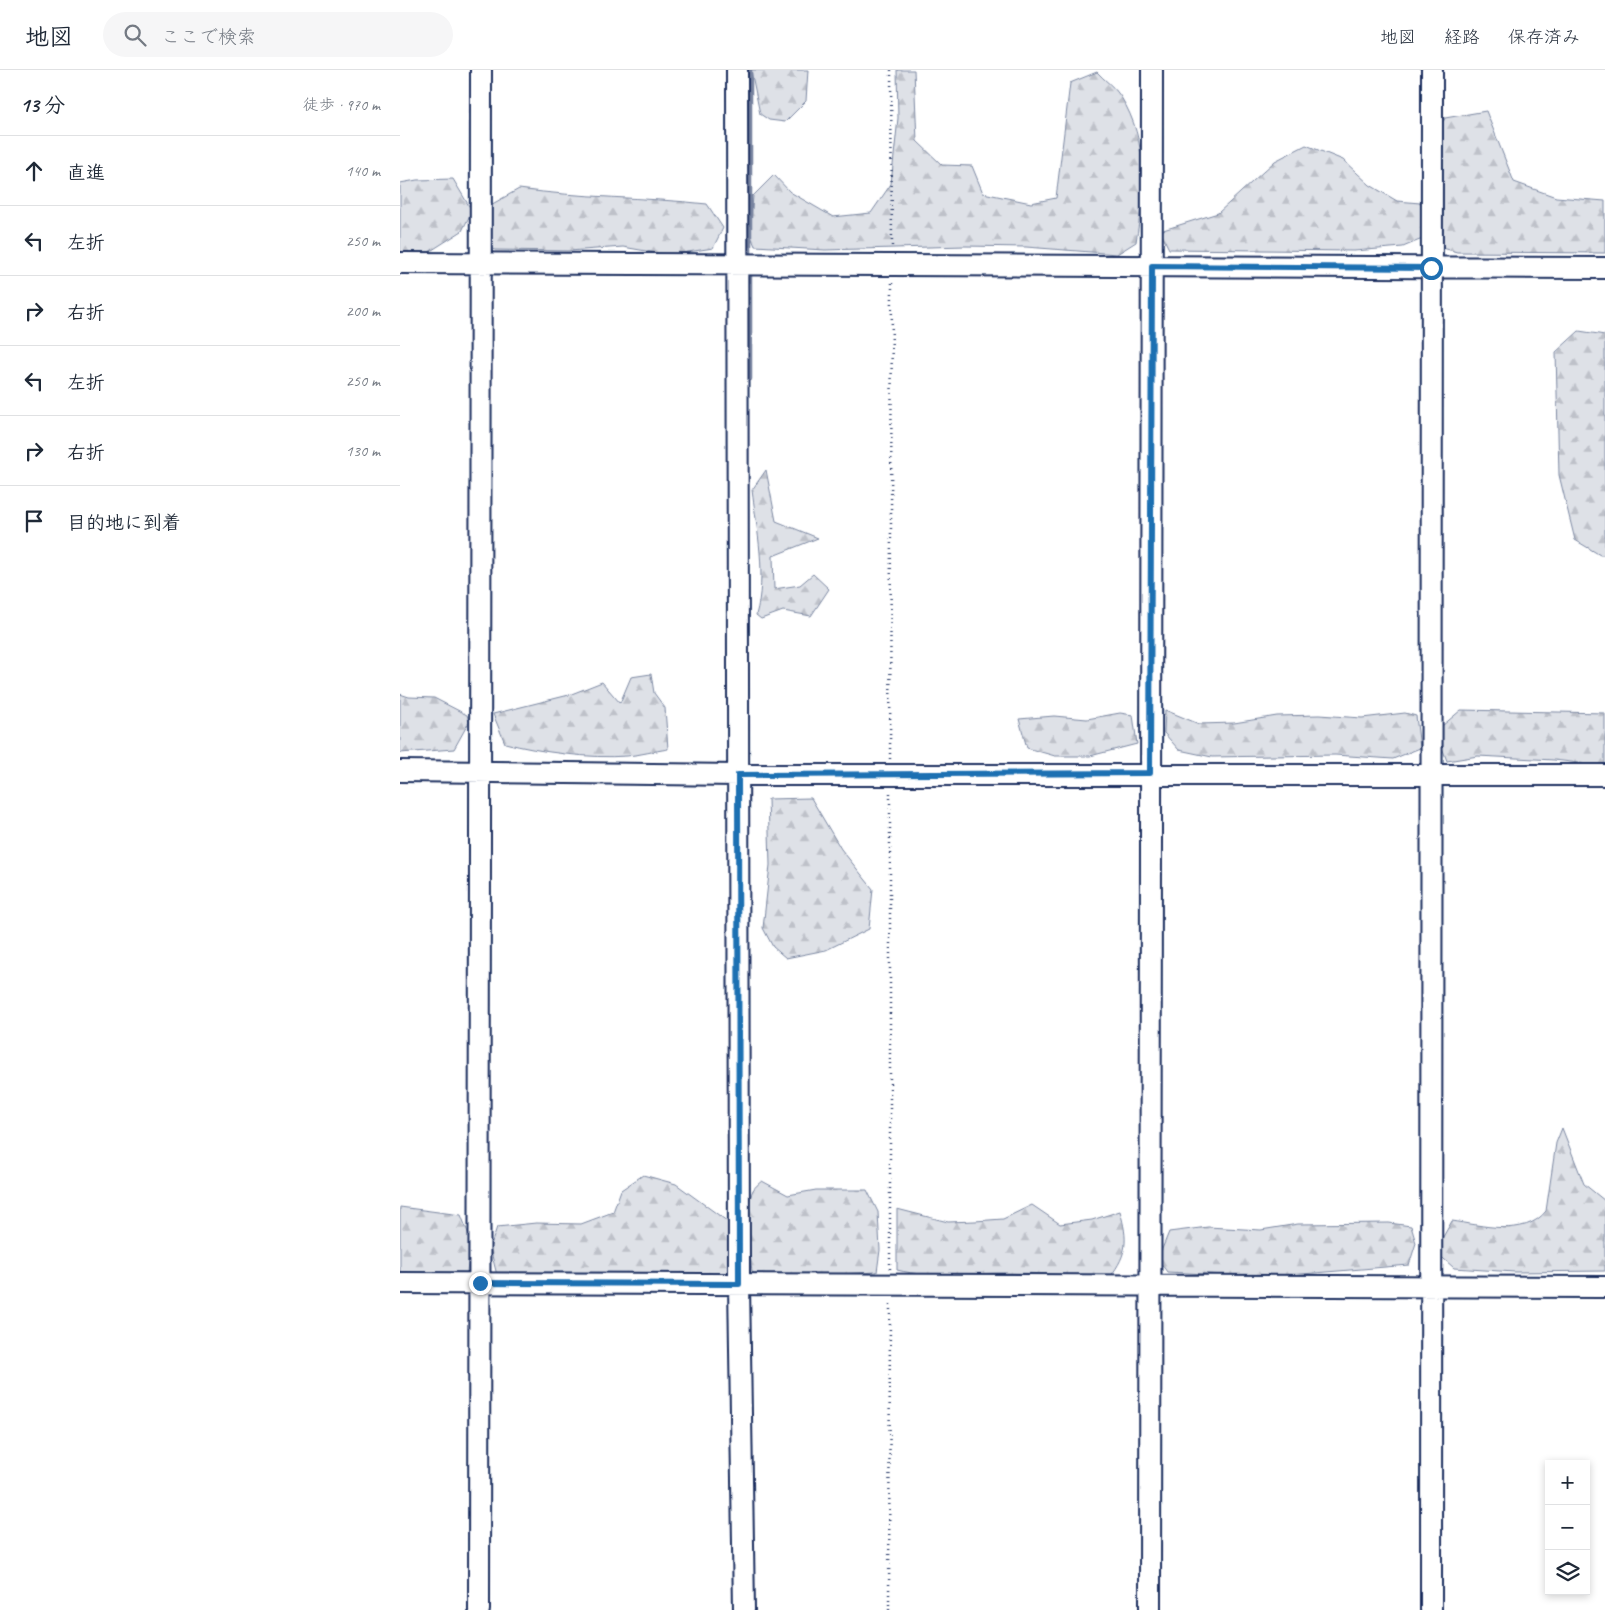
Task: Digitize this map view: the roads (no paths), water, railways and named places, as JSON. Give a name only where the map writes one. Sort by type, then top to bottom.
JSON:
[{"type":"street","points":[[480,1610],[482,70]]},
{"type":"street","points":[[737,70],[739,1284],[744,1610]]},
{"type":"street","points":[[1150,1610],[1152,70]]},
{"type":"street","points":[[1430,1610],[1432,1287],[1432,70]]},
{"type":"street","points":[[400,263],[1605,268]]},
{"type":"street","points":[[400,771],[738,775],[1150,773],[1605,775]]},
{"type":"street","points":[[400,1283],[1605,1287]]},
{"type":"waterway","points":[[750,70],[750,260]]},
{"type":"waterway","points":[[750,271],[750,379]]}]
